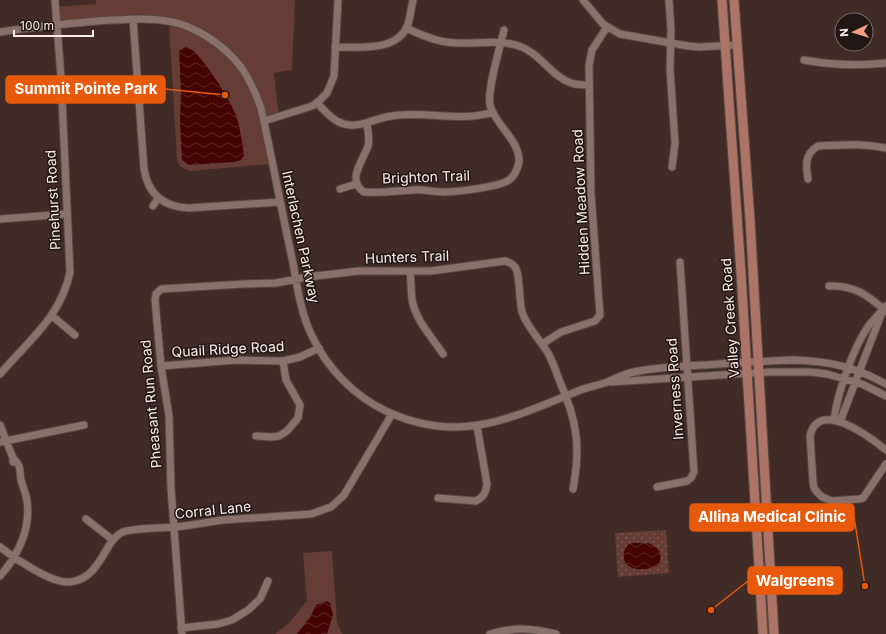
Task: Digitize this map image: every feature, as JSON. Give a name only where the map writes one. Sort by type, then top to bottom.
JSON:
[{"type":"main road","name":"Valley Creek Road","points":[[722,0],[748,374],[763,634]]},
{"type":"main road","name":"Valley Creek Road","points":[[734,0],[759,373],[774,634]]},
{"type":"street","name":"Pinehurst Road","points":[[0,374],[52,316],[64,295],[70,272],[55,0]]},
{"type":"street","points":[[264,121],[307,108],[317,103],[327,93],[333,80],[338,0]]},
{"type":"street","points":[[336,47],[384,45],[398,39],[406,28],[413,0]]},
{"type":"street","points":[[583,0],[599,20],[607,27],[626,35],[699,47],[737,45]]},
{"type":"street","points":[[669,0],[674,143],[672,168]]},
{"type":"street","name":"Interlachen Parkway","points":[[0,32],[43,25],[133,19],[169,21],[194,30],[214,42],[232,58],[241,68],[255,94],[264,121],[296,280],[307,325],[312,337],[333,368],[350,387],[377,406],[392,414],[410,421],[434,426],[477,426],[504,420],[586,388],[633,372],[687,366],[747,362],[794,360],[829,362],[859,371],[886,384]]},
{"type":"street","points":[[133,19],[144,169],[148,184],[158,198],[176,206],[189,208],[280,202]]},
{"type":"street","name":"Hidden Meadow Road","points":[[542,344],[561,332],[592,322],[600,315],[591,193],[589,85],[590,58],[596,43],[607,27]]},
{"type":"street","points":[[406,28],[429,38],[448,42],[501,42],[521,47],[528,50],[559,77],[570,83],[589,85]]},
{"type":"street","name":"Brighton Trail","points":[[356,184],[364,192],[415,190],[443,192],[512,182],[519,162],[518,154],[514,144],[490,105],[490,89],[504,30]]},
{"type":"street","points":[[804,60],[852,66],[886,63]]},
{"type":"street","points":[[317,103],[330,116],[341,123],[354,125],[367,124],[392,116],[416,115],[471,117],[482,116],[493,112]]},
{"type":"street","points":[[340,189],[356,184],[355,178],[369,140],[367,124]]},
{"type":"street","points":[[808,179],[806,163],[807,158],[818,146],[855,144],[886,148]]},
{"type":"street","points":[[153,206],[158,198]]},
{"type":"street","points":[[0,219],[67,214]]},
{"type":"street","name":"Hunters Trail","points":[[158,291],[164,288],[276,283],[359,272],[437,270],[504,261],[510,263],[516,267],[518,273],[520,304],[523,313],[551,359],[567,396],[572,412],[576,429],[577,462],[573,489]]},
{"type":"street","name":"Inverness Road","points":[[657,487],[687,481],[694,472],[680,262]]},
{"type":"street","points":[[410,271],[412,300],[415,310],[443,354]]},
{"type":"street","points":[[829,286],[852,288],[861,292],[885,308]]},
{"type":"street","name":"Pheasant Run Road","points":[[158,291],[155,300],[161,366],[169,416],[171,488],[182,631]]},
{"type":"street","points":[[837,421],[835,407],[848,367],[861,338],[869,325],[885,308]]},
{"type":"street","points":[[837,421],[855,382],[885,308]]},
{"type":"street","points":[[52,316],[75,335]]},
{"type":"street","name":"Quail Ridge Road","points":[[161,366],[236,360],[282,361],[300,357],[319,348]]},
{"type":"street","points":[[256,436],[279,436],[287,431],[298,418],[300,405],[286,380],[282,361]]},
{"type":"street","name":"Interlachen Parkway","points":[[606,382],[794,371],[828,374],[855,382],[886,396]]},
{"type":"street","name":"Corral Lane","points":[[0,547],[13,557],[45,576],[60,582],[68,583],[79,580],[90,574],[113,540],[128,530],[311,514],[331,507],[344,495],[392,414]]},
{"type":"street","points":[[886,450],[872,439],[837,421],[827,419],[813,426],[810,436],[814,488],[822,497],[832,501],[863,498],[886,464]]},
{"type":"street","points":[[0,425],[3,442],[13,458],[13,464],[16,471],[20,475],[27,502],[27,522],[21,544],[0,576]]},
{"type":"street","points":[[3,442],[84,425]]},
{"type":"street","points":[[438,498],[476,501],[484,495],[487,484],[477,426]]},
{"type":"street","points":[[86,519],[113,540]]},
{"type":"street","points":[[182,631],[232,620],[248,610],[260,599],[268,581]]},
{"type":"street","points":[[490,634],[522,628],[537,629],[556,634]]},
{"type":"shaded area","points":[[96,0],[295,0],[292,70],[274,73],[279,117],[264,122],[272,164],[190,171],[180,166],[177,160],[169,21],[57,25],[55,7],[96,4]]},
{"type":"shaded area","points":[[666,530],[669,573],[618,577],[615,533]]},
{"type":"shaded area","points":[[332,551],[337,622],[342,634],[275,634],[288,624],[307,601],[303,553]]},
{"type":"water","points":[[186,47],[197,54],[216,79],[235,113],[242,139],[244,155],[241,160],[234,162],[189,165],[182,160],[179,51]]},
{"type":"water","points":[[648,543],[659,550],[659,564],[654,567],[636,569],[626,564],[624,552],[629,544]]},
{"type":"water","points":[[327,601],[330,603],[333,615],[327,634],[297,634],[311,616],[316,605]]},
{"type":"place","name":"Summit Pointe Park","points":[[225,95]]},
{"type":"place","name":"Allina Medical Clinic","points":[[865,586]]},
{"type":"place","name":"Walgreens","points":[[711,610]]}]
